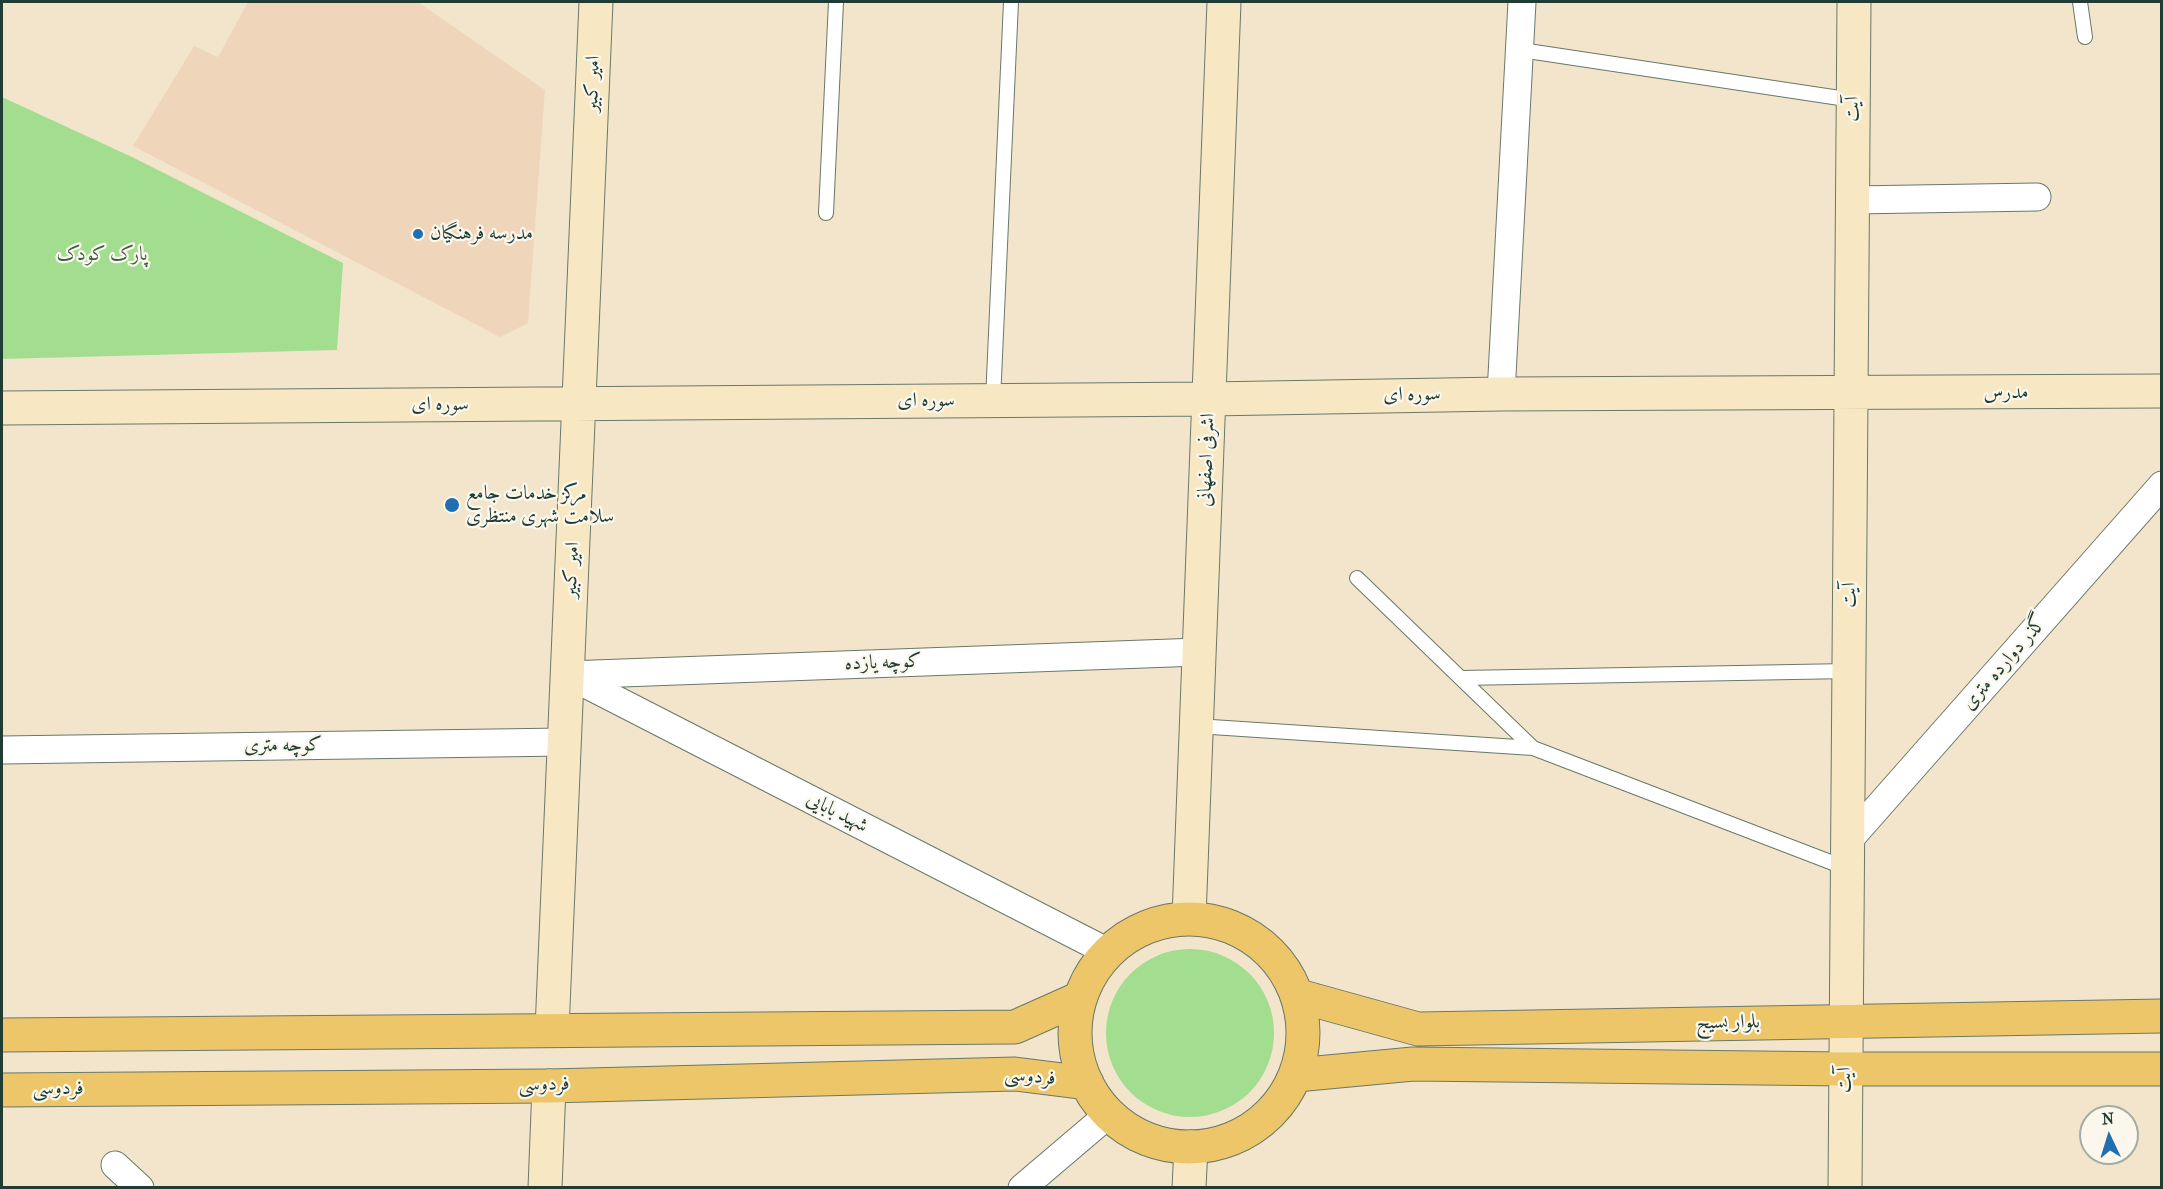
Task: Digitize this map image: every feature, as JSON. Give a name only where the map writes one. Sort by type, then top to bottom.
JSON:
[{"type":"main road","points":[[1189,918],[1224,924],[1256,940],[1282,964],[1299,996],[1304,1022],[1304,1049],[1296,1074],[1280,1104],[1255,1127],[1224,1142],[1191,1147],[1161,1144],[1133,1132],[1108,1114],[1086,1083],[1077,1056],[1075,1027],[1080,998],[1091,973],[1108,952],[1132,934],[1159,922],[1189,918]]},
{"type":"main road","name":"بلوار بسیج","points":[[1299,996],[1418,1029],[2162,1016]]},
{"type":"main road","points":[[2,1035],[1015,1027],[1080,998]]},
{"type":"main road","points":[[1296,1074],[1413,1064],[1845,1069],[2162,1069]]},
{"type":"main road","name":"فردوسی","points":[[2,1090],[549,1086],[1015,1074],[1086,1083]]},
{"type":"street","name":"امیر کبیر","points":[[552,1030],[596,2]]},
{"type":"street","name":"اشرفی اصفهانی","points":[[1189,918],[1224,2]]},
{"type":"street","points":[[1501,394],[1522,2]]},
{"type":"street","name":"آیت","points":[[1845,1188],[1854,2]]},
{"type":"street","points":[[1852,200],[2037,197]]},
{"type":"street","name":"مدرس","points":[[1851,394],[2162,392]]},
{"type":"street","name":"سوره ای","points":[[2,408],[1209,399],[1501,394],[1851,394]]},
{"type":"street","name":"گذر دوارده متری","points":[[1848,855],[2162,485]]},
{"type":"street","name":"کوچه یازده","points":[[567,675],[1199,652]]},
{"type":"street","name":"شهید بابایی","points":[[567,675],[1108,952]]},
{"type":"street","name":"کوچه متری","points":[[2,750],[564,742]]},
{"type":"street","points":[[545,1188],[549,1086]]},
{"type":"street","points":[[1022,1188],[1108,1114]]},
{"type":"street","points":[[1189,1188],[1191,1147]]},
{"type":"street","points":[[115,1165],[140,1188]]},
{"type":"lane","points":[[826,213],[836,2]]},
{"type":"lane","points":[[993,400],[1011,2]]},
{"type":"lane","points":[[2080,2],[2085,37]]},
{"type":"lane","points":[[1521,50],[1853,100]]},
{"type":"lane","points":[[1357,578],[1533,748]]},
{"type":"lane","points":[[1461,678],[1850,671]]},
{"type":"lane","points":[[1196,726],[1533,748],[1848,855]]},
{"type":"shaded area","name":"مدرسه فرهنگیان","points":[[248,2],[418,2],[545,90],[528,323],[500,337],[133,146],[194,46],[218,57]]},
{"type":"green space","name":"پارک کودک","points":[[2,97],[132,157],[343,263],[337,350],[2,359]]},
{"type":"green space","points":[[1190,949],[1206,950],[1222,955],[1250,973],[1268,1001],[1273,1017],[1273,1049],[1268,1065],[1250,1093],[1222,1111],[1206,1116],[1190,1117],[1174,1116],[1158,1111],[1130,1093],[1112,1065],[1107,1049],[1106,1033],[1107,1017],[1112,1001],[1130,973],[1158,955],[1174,950]]},
{"type":"place","name":"مدرسه فرهنگیان","points":[[418,234]]},
{"type":"place","name":"مرکز خدمات جامع سلامت شهری منتظری","points":[[452,505]]}]
